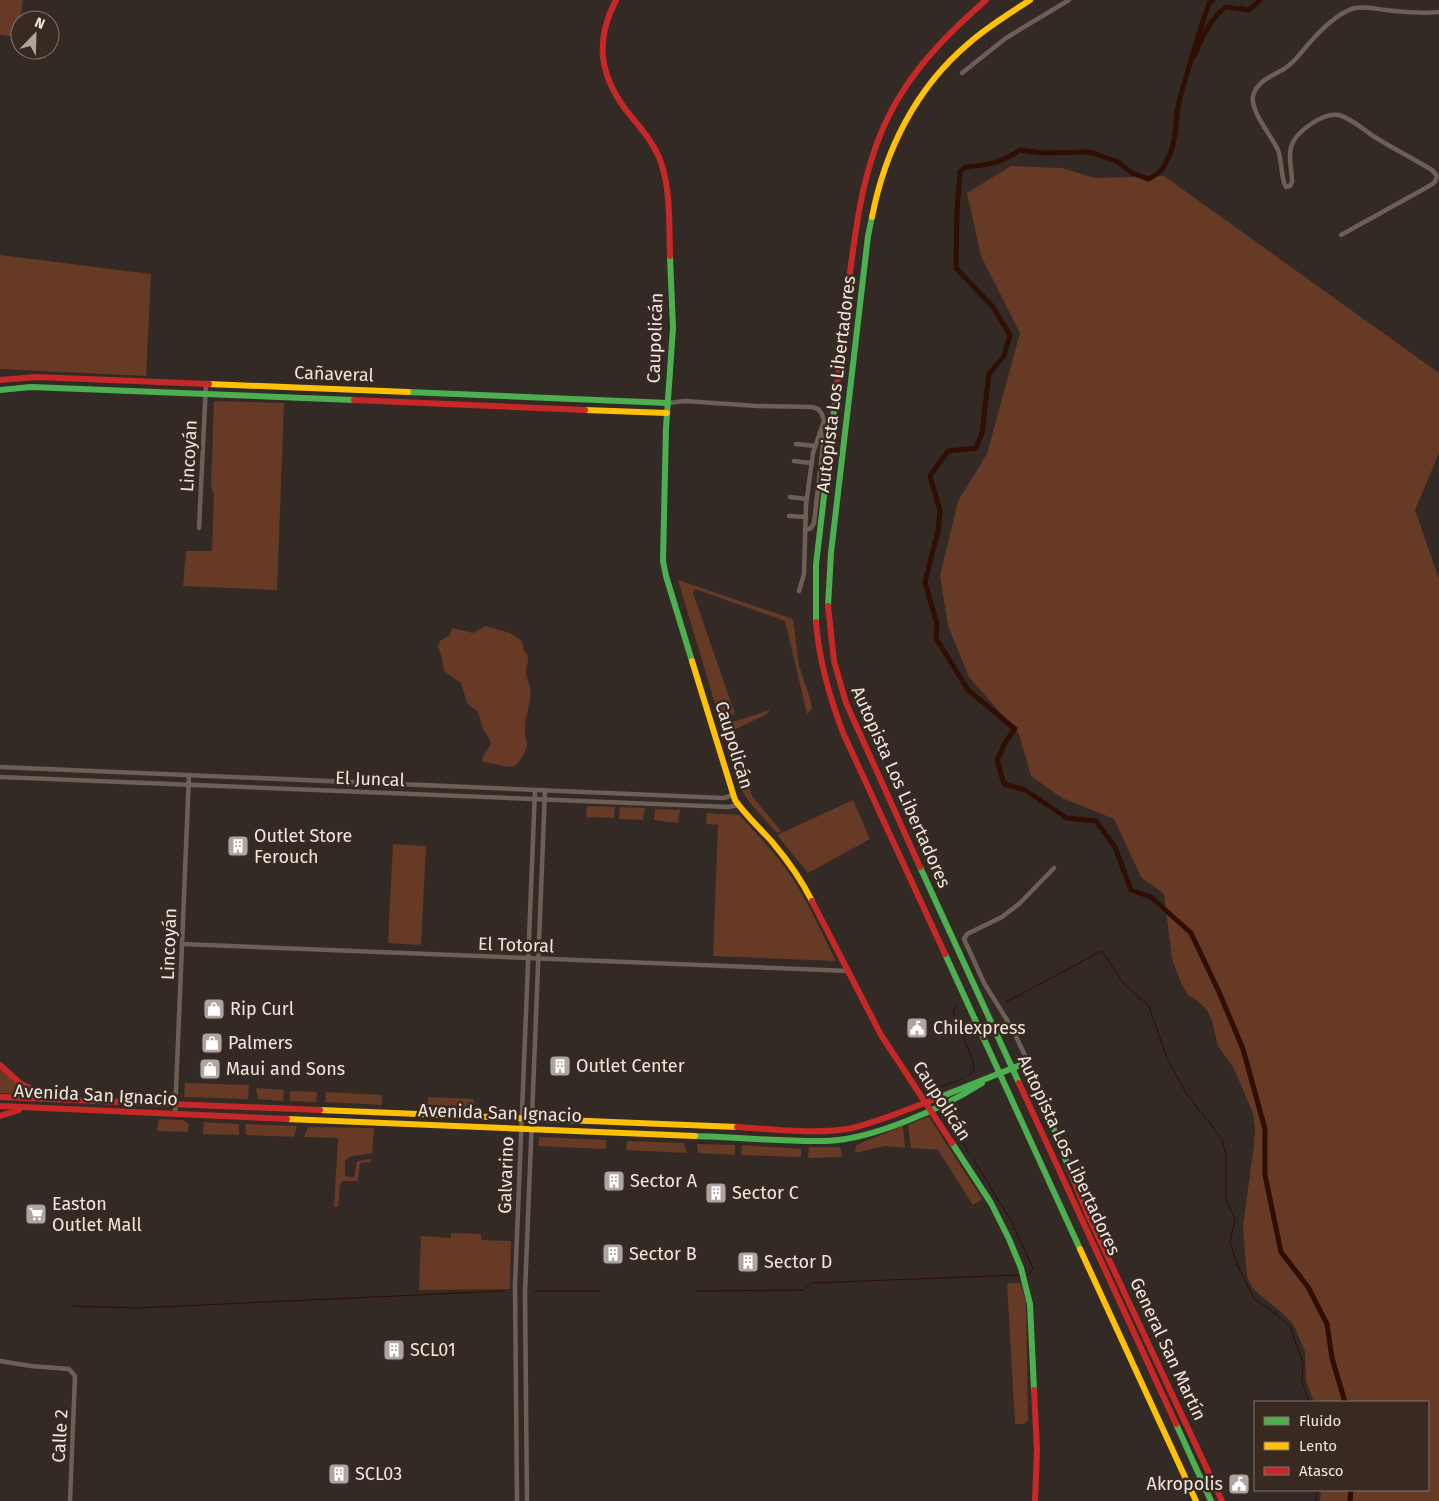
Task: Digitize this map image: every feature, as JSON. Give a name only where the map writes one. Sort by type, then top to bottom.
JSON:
[{"type":"main road","name":"Caupolicán","points":[[616,0],[604,30],[602,50],[604,69],[616,96],[652,143],[658,155],[665,179],[673,328],[667,413],[663,540],[664,566],[733,795],[738,805],[773,843],[800,877],[881,1034],[991,1203],[1021,1268],[1028,1296],[1031,1321],[1037,1450],[1035,1501]]},
{"type":"main road","name":"Autopista Los Libertadores","points":[[986,0],[942,39],[914,73],[897,98],[885,122],[865,177],[856,224],[817,558],[815,608],[817,638],[829,695],[839,724],[1196,1501]]},
{"type":"main road","name":"Autopista Los Libertadores","points":[[1030,0],[985,28],[941,70],[922,94],[907,118],[894,142],[884,168],[876,194],[868,236],[831,553],[828,623],[833,657],[850,714],[1211,1501]]},
{"type":"main road","name":"Cañaveral","points":[[0,380],[36,377],[668,403]]},
{"type":"main road","name":"Cañaveral","points":[[0,390],[32,386],[667,413]]},
{"type":"main road","name":"Avenida San Ignacio","points":[[0,1097],[816,1131],[844,1129],[870,1124],[987,1080],[1028,1062]]},
{"type":"main road","name":"General San Martín","points":[[1028,1062],[1051,1125],[1088,1215],[1222,1501]]},
{"type":"main road","points":[[0,1065],[21,1084],[56,1100]]},
{"type":"main road","name":"Avenida San Ignacio","points":[[0,1106],[41,1110],[756,1139],[826,1140],[848,1138],[875,1132],[966,1093],[987,1080]]},
{"type":"main road","points":[[41,1110],[39,1105],[42,1100]]},
{"type":"main road","points":[[212,1116],[210,1112],[213,1106]]},
{"type":"main road","points":[[0,1116],[25,1108]]},
{"type":"main road","points":[[906,1110],[910,1113],[910,1118]]},
{"type":"main road","points":[[410,1124],[411,1114]]},
{"type":"main road","points":[[580,1131],[578,1126],[581,1122]]},
{"type":"main road","points":[[756,1139],[760,1133],[757,1129]]},
{"type":"main road","points":[[786,1130],[784,1135],[786,1140]]},
{"type":"street","points":[[962,73],[1006,38],[1069,0]]},
{"type":"street","points":[[1341,235],[1431,185],[1435,182],[1437,176],[1432,170],[1351,121],[1338,115],[1331,115],[1308,125],[1292,142],[1290,159],[1292,182],[1290,186],[1286,186],[1278,151],[1252,103],[1254,94],[1262,81],[1285,68],[1319,33],[1350,10],[1358,7],[1404,12],[1439,12]]},
{"type":"street","name":"Lincoyán","points":[[200,528],[206,384]]},
{"type":"street","points":[[668,403],[685,401],[756,406],[812,406],[822,414],[824,421],[811,463],[805,530],[804,574],[799,591]]},
{"type":"street","points":[[805,530],[811,528],[814,523],[823,445],[821,432]]},
{"type":"street","points":[[796,444],[815,446]]},
{"type":"street","points":[[794,461],[811,463]]},
{"type":"street","points":[[790,497],[807,499]]},
{"type":"street","points":[[789,516],[806,517]]},
{"type":"street","name":"El Juncal","points":[[0,767],[724,798],[733,795]]},
{"type":"street","name":"Lincoyán","points":[[175,1114],[190,775]]},
{"type":"street","name":"El Juncal","points":[[0,777],[729,808],[738,805]]},
{"type":"street","name":"Galvarino","points":[[516,1501],[515,1285],[536,790]]},
{"type":"street","name":"Galvarino","points":[[527,1501],[525,1284],[546,790]]},
{"type":"street","name":"General San Martín","points":[[1028,1062],[1012,1028],[984,983],[964,940],[967,934],[1002,916],[1020,902],[1054,868]]},
{"type":"street","name":"El Totoral","points":[[182,944],[538,960],[848,971]]},
{"type":"street","points":[[515,1285],[525,1284]]},
{"type":"street","name":"Calle 2","points":[[0,1362],[65,1369],[73,1373],[76,1382],[70,1501]]},
{"type":"street","points":[[516,1456],[526,1458]]},
{"type":"shaded area","points":[[0,0],[23,0],[22,10],[10,10],[10,36],[0,35]]},
{"type":"shaded area","points":[[1011,166],[1062,168],[1095,178],[1164,176],[1439,373],[1439,453],[1415,510],[1439,579],[1439,1501],[1320,1501],[1321,1491],[1429,1491],[1429,1401],[1314,1401],[1306,1381],[1305,1351],[1293,1324],[1252,1287],[1247,1277],[1243,1226],[1254,1145],[1255,1128],[1253,1113],[1233,1067],[1218,1046],[1212,1021],[1207,1010],[1188,995],[1181,983],[1172,959],[1164,894],[1141,877],[1114,819],[1062,798],[1031,776],[1019,734],[969,677],[948,626],[940,576],[958,501],[987,454],[1020,333],[981,256],[967,193]]},
{"type":"shaded area","points":[[0,255],[151,274],[146,376],[0,369]]},
{"type":"shaded area","points":[[214,401],[284,403],[277,590],[183,586],[186,551],[212,551],[214,495],[211,486]]},
{"type":"shaded area","points":[[678,580],[793,619],[799,666],[812,709],[807,714],[785,621],[695,589],[693,593],[735,714],[719,717]]},
{"type":"shaded area","points":[[486,626],[510,633],[522,641],[524,651],[528,656],[526,674],[530,692],[525,724],[527,745],[521,759],[513,766],[483,762],[482,758],[491,744],[489,738],[483,729],[478,712],[467,703],[461,683],[444,671],[438,646],[440,641],[450,635],[452,628],[473,633]]},
{"type":"shaded area","points":[[770,710],[767,714],[732,731],[732,738],[752,796],[781,831],[777,833],[749,802],[741,789],[722,729],[726,724]]},
{"type":"shaded area","points":[[853,800],[870,839],[808,873],[777,835]]},
{"type":"shaded area","points":[[587,806],[615,807],[614,818],[586,817]]},
{"type":"shaded area","points":[[620,807],[645,808],[643,820],[619,819]]},
{"type":"shaded area","points":[[655,809],[680,810],[678,823],[654,820]]},
{"type":"shaded area","points":[[707,813],[739,815],[770,849],[791,876],[813,914],[836,961],[713,956],[718,825],[706,824]]},
{"type":"shaded area","points":[[393,844],[426,846],[421,945],[388,943]]},
{"type":"shaded area","points":[[0,1067],[17,1084],[33,1094],[0,1093]]},
{"type":"shaded area","points":[[185,1083],[249,1085],[248,1099],[184,1097]]},
{"type":"shaded area","points":[[256,1088],[284,1090],[283,1101],[258,1099]]},
{"type":"shaded area","points":[[290,1091],[317,1092],[316,1102],[290,1101]]},
{"type":"shaded area","points":[[326,1092],[382,1095],[382,1105],[325,1102]]},
{"type":"shaded area","points":[[428,1097],[474,1099],[473,1108],[428,1105]]},
{"type":"shaded area","points":[[929,1117],[982,1199],[973,1205],[938,1150],[911,1148],[908,1125]]},
{"type":"shaded area","points":[[159,1119],[183,1120],[189,1124],[188,1132],[157,1131]]},
{"type":"shaded area","points":[[204,1122],[239,1124],[239,1135],[203,1134]]},
{"type":"shaded area","points":[[245,1124],[297,1126],[294,1137],[246,1135]]},
{"type":"shaded area","points":[[903,1126],[905,1148],[885,1146],[855,1153],[856,1145]]},
{"type":"shaded area","points":[[308,1127],[374,1128],[372,1153],[349,1157],[345,1161],[345,1176],[354,1177],[357,1161],[371,1159],[371,1162],[360,1163],[358,1181],[342,1181],[338,1207],[334,1207],[338,1138],[304,1137]]},
{"type":"shaded area","points":[[539,1137],[606,1140],[606,1149],[538,1146]]},
{"type":"shaded area","points":[[627,1141],[684,1143],[687,1153],[626,1150]]},
{"type":"shaded area","points":[[697,1144],[735,1145],[735,1155],[698,1153]]},
{"type":"shaded area","points":[[742,1145],[801,1149],[801,1157],[741,1155]]},
{"type":"shaded area","points":[[809,1147],[839,1147],[842,1157],[808,1158]]},
{"type":"shaded area","points":[[451,1233],[481,1234],[481,1240],[511,1241],[510,1289],[419,1290],[421,1236],[451,1238]]},
{"type":"shaded area","points":[[1007,1283],[1020,1283],[1026,1302],[1028,1420],[1024,1424],[1015,1424]]},
{"type":"waterway","points":[[1213,0],[1209,3],[1182,89],[1172,148],[1164,166],[1156,175],[1148,179],[1132,173],[1118,162],[1090,152],[1042,153],[1020,150],[1000,161],[965,167],[960,172],[956,268],[993,307],[1010,335],[1004,356],[989,374],[982,433],[976,448],[948,451],[930,476],[940,510],[938,531],[925,582],[937,624],[936,638],[968,690],[1015,729],[1006,741],[997,760],[1004,784],[1025,790],[1067,818],[1096,821],[1115,847],[1131,890],[1151,897],[1191,933],[1243,1049],[1265,1129],[1265,1175],[1281,1252],[1308,1287],[1327,1324],[1332,1358],[1345,1401]]},
{"type":"waterway","points":[[1194,56],[1207,29],[1221,11],[1226,7],[1249,10],[1260,0]]},
{"type":"waterway","points":[[1006,1002],[1102,951],[1123,983],[1149,1006],[1166,1056],[1186,1093],[1222,1139],[1226,1155],[1226,1201],[1235,1219],[1230,1243],[1237,1264],[1254,1299],[1290,1326],[1303,1363],[1302,1383],[1309,1401]]},
{"type":"waterway","points":[[956,1006],[953,1012],[973,1061],[974,1070],[970,1075]]},
{"type":"waterway","points":[[932,1090],[962,1079]]},
{"type":"waterway","points":[[944,1111],[969,1153]]},
{"type":"waterway","points":[[974,1160],[1010,1219],[1033,1268],[1031,1273],[1026,1275]]},
{"type":"waterway","points":[[697,1291],[804,1290],[811,1283],[1019,1275]]},
{"type":"waterway","points":[[71,1306],[137,1308],[503,1291]]},
{"type":"waterway","points":[[534,1291],[601,1291]]},
{"type":"waterway","points":[[1316,1501],[1317,1491]]},
{"type":"waterway","points":[[1350,1501],[1351,1491]]},
{"type":"traffic: fast","points":[[828,606],[831,553],[868,236],[872,217]]},
{"type":"traffic: fast","points":[[670,256],[673,328],[666,428],[663,561],[692,661]]},
{"type":"traffic: fast","points":[[0,390],[31,387],[354,400]]},
{"type":"traffic: fast","points":[[408,392],[668,403]]},
{"type":"traffic: fast","points":[[816,622],[816,565],[836,393]]},
{"type":"traffic: fast","points":[[920,867],[1019,1083]]},
{"type":"traffic: fast","points":[[945,954],[1080,1249]]},
{"type":"traffic: fast","points":[[935,1099],[1028,1062],[1070,1171]]},
{"type":"traffic: fast","points":[[695,1136],[793,1141],[844,1139],[885,1129],[906,1121],[928,1112],[982,1083]]},
{"type":"traffic: fast","points":[[952,1143],[991,1203],[1021,1268],[1030,1304],[1034,1390]]},
{"type":"traffic: fast","points":[[1176,1424],[1211,1501]]},
{"type":"traffic: slow","points":[[872,217],[885,168],[894,144],[918,100],[949,61],[975,38],[1030,0]]},
{"type":"traffic: slow","points":[[209,384],[408,392]]},
{"type":"traffic: slow","points":[[585,410],[667,413]]},
{"type":"traffic: slow","points":[[692,661],[735,800],[784,857],[812,901]]},
{"type":"traffic: slow","points":[[320,1110],[737,1127]]},
{"type":"traffic: slow","points":[[287,1119],[695,1136]]},
{"type":"traffic: slow","points":[[1080,1249],[1196,1501]]},
{"type":"traffic: jam","points":[[616,0],[605,29],[603,43],[605,70],[617,97],[648,138],[659,157],[666,181],[670,256]]},
{"type":"traffic: jam","points":[[836,393],[855,233],[864,187],[878,142],[898,99],[917,71],[950,34],[986,0]]},
{"type":"traffic: jam","points":[[0,380],[36,377],[209,384]]},
{"type":"traffic: jam","points":[[354,400],[585,410]]},
{"type":"traffic: jam","points":[[828,606],[834,661],[846,703],[920,867]]},
{"type":"traffic: jam","points":[[816,622],[826,680],[844,735],[945,954]]},
{"type":"traffic: jam","points":[[812,901],[881,1035],[952,1143]]},
{"type":"traffic: jam","points":[[0,1065],[21,1084],[50,1098]]},
{"type":"traffic: jam","points":[[1019,1083],[1176,1424]]},
{"type":"traffic: jam","points":[[0,1097],[320,1110]]},
{"type":"traffic: jam","points":[[737,1127],[795,1131],[839,1130],[873,1122],[935,1099]]},
{"type":"traffic: jam","points":[[0,1106],[287,1119]]},
{"type":"traffic: jam","points":[[0,1116],[19,1110]]},
{"type":"traffic: jam","points":[[1070,1171],[1088,1215],[1222,1501]]},
{"type":"traffic: jam","points":[[1034,1390],[1037,1450],[1035,1501]]},
{"type":"place","name":"Outlet Store Ferouch","points":[[238,846]]},
{"type":"place","name":"Rip Curl","points":[[214,1009]]},
{"type":"place","name":"Chilexpress","points":[[917,1028]]},
{"type":"place","name":"Palmers","points":[[212,1043]]},
{"type":"place","name":"Outlet Center","points":[[560,1066]]},
{"type":"place","name":"Maui and Sons","points":[[210,1069]]},
{"type":"place","name":"Sector A","points":[[614,1181]]},
{"type":"place","name":"Sector C","points":[[716,1193]]},
{"type":"place","name":"Easton Outlet Mall","points":[[36,1214]]},
{"type":"place","name":"Sector B","points":[[613,1254]]},
{"type":"place","name":"Sector D","points":[[748,1262]]},
{"type":"place","name":"SCL01","points":[[394,1350]]},
{"type":"place","name":"SCL03","points":[[339,1474]]},
{"type":"place","name":"Akropolis","points":[[1239,1484]]}]
